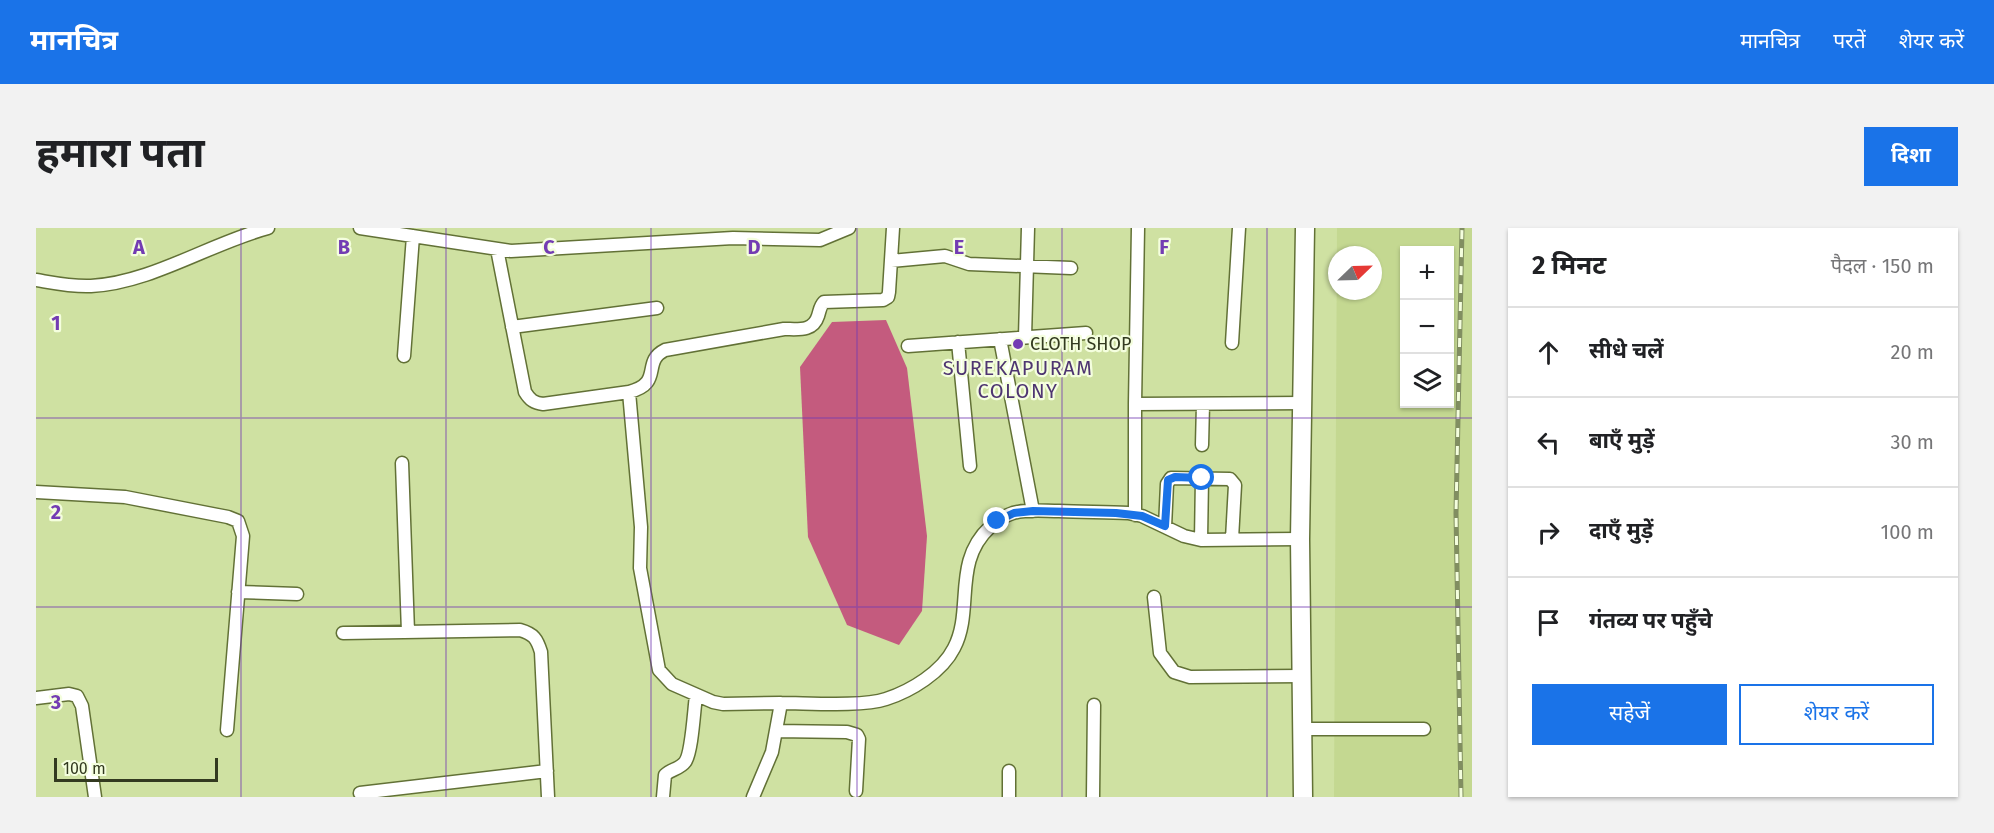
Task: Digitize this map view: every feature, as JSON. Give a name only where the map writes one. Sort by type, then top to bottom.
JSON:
[{"type":"highway","points":[[1303,797],[1300,538],[1305,228]]},
{"type":"street","points":[[36,280],[66,285],[108,284],[136,277],[268,228]]},
{"type":"street","points":[[360,228],[497,249],[535,250],[693,234],[734,233],[820,240],[849,228]]},
{"type":"street","points":[[497,249],[525,393],[535,404],[641,389],[647,384],[654,358],[665,350],[784,329],[804,330],[811,327],[817,320],[820,306],[824,302],[883,300],[888,297],[889,292],[893,228]]},
{"type":"street","points":[[1025,338],[1028,228]]},
{"type":"street","points":[[1135,515],[1138,228]]},
{"type":"street","points":[[1232,343],[1239,228]]},
{"type":"street","points":[[404,356],[413,236]]},
{"type":"street","points":[[891,261],[945,256],[969,264],[1071,268]]},
{"type":"street","points":[[512,327],[657,308]]},
{"type":"street","points":[[908,346],[1086,333]]},
{"type":"street","points":[[1000,339],[1033,511]]},
{"type":"street","points":[[958,342],[970,466]]},
{"type":"street","points":[[629,392],[640,516],[640,568],[658,670],[672,684],[696,696],[723,704],[885,700],[933,673],[945,662],[955,647],[960,630],[967,567],[975,545],[997,521],[1014,513],[1033,511],[1135,515],[1184,536],[1201,540],[1300,538]]},
{"type":"street","points":[[1136,404],[1303,403]]},
{"type":"street","points":[[1202,445],[1203,404]]},
{"type":"street","points":[[402,463],[408,632]]},
{"type":"street","points":[[1165,526],[1168,480],[1175,477],[1222,478],[1233,481],[1235,485],[1232,539]]},
{"type":"street","points":[[1201,540],[1202,478]]},
{"type":"street","points":[[36,492],[125,497],[235,518],[240,523],[243,536],[227,730]]},
{"type":"street","points":[[238,592],[297,594]]},
{"type":"street","points":[[1154,597],[1160,653],[1174,672],[1190,677],[1302,676]]},
{"type":"street","points":[[343,633],[520,630],[531,633],[537,639],[542,652],[548,797]]},
{"type":"street","points":[[36,698],[69,694],[77,696],[82,706],[95,797]]},
{"type":"street","points":[[663,797],[665,775],[679,768],[687,760],[696,696]]},
{"type":"street","points":[[753,797],[769,762],[781,703]]},
{"type":"street","points":[[1093,797],[1094,705]]},
{"type":"street","points":[[1302,729],[1424,729]]},
{"type":"street","points":[[776,732],[847,732],[857,735],[859,739],[856,791]]},
{"type":"street","points":[[360,793],[547,771]]},
{"type":"street","points":[[1009,771],[1009,797]]},
{"type":"shaded area","points":[[1337,228],[1472,228],[1472,797],[1334,797],[1337,300],[1382,300],[1382,246],[1337,246]]},
{"type":"shaded area","points":[[886,320],[907,368],[927,536],[922,611],[899,645],[847,625],[808,537],[800,367],[832,322]]},
{"type":"railway","points":[[1461,797],[1456,513],[1462,228]]},
{"type":"place","name":"CLOTH SHOP","points":[[1018,344]]},
{"type":"district","name":"SUREKAPURAM COLONY","points":[[1018,380]]},
{"type":"route","points":[[997,521],[1014,513],[1033,511],[1128,513],[1142,516],[1165,526],[1168,480],[1175,477],[1202,478]]}]
